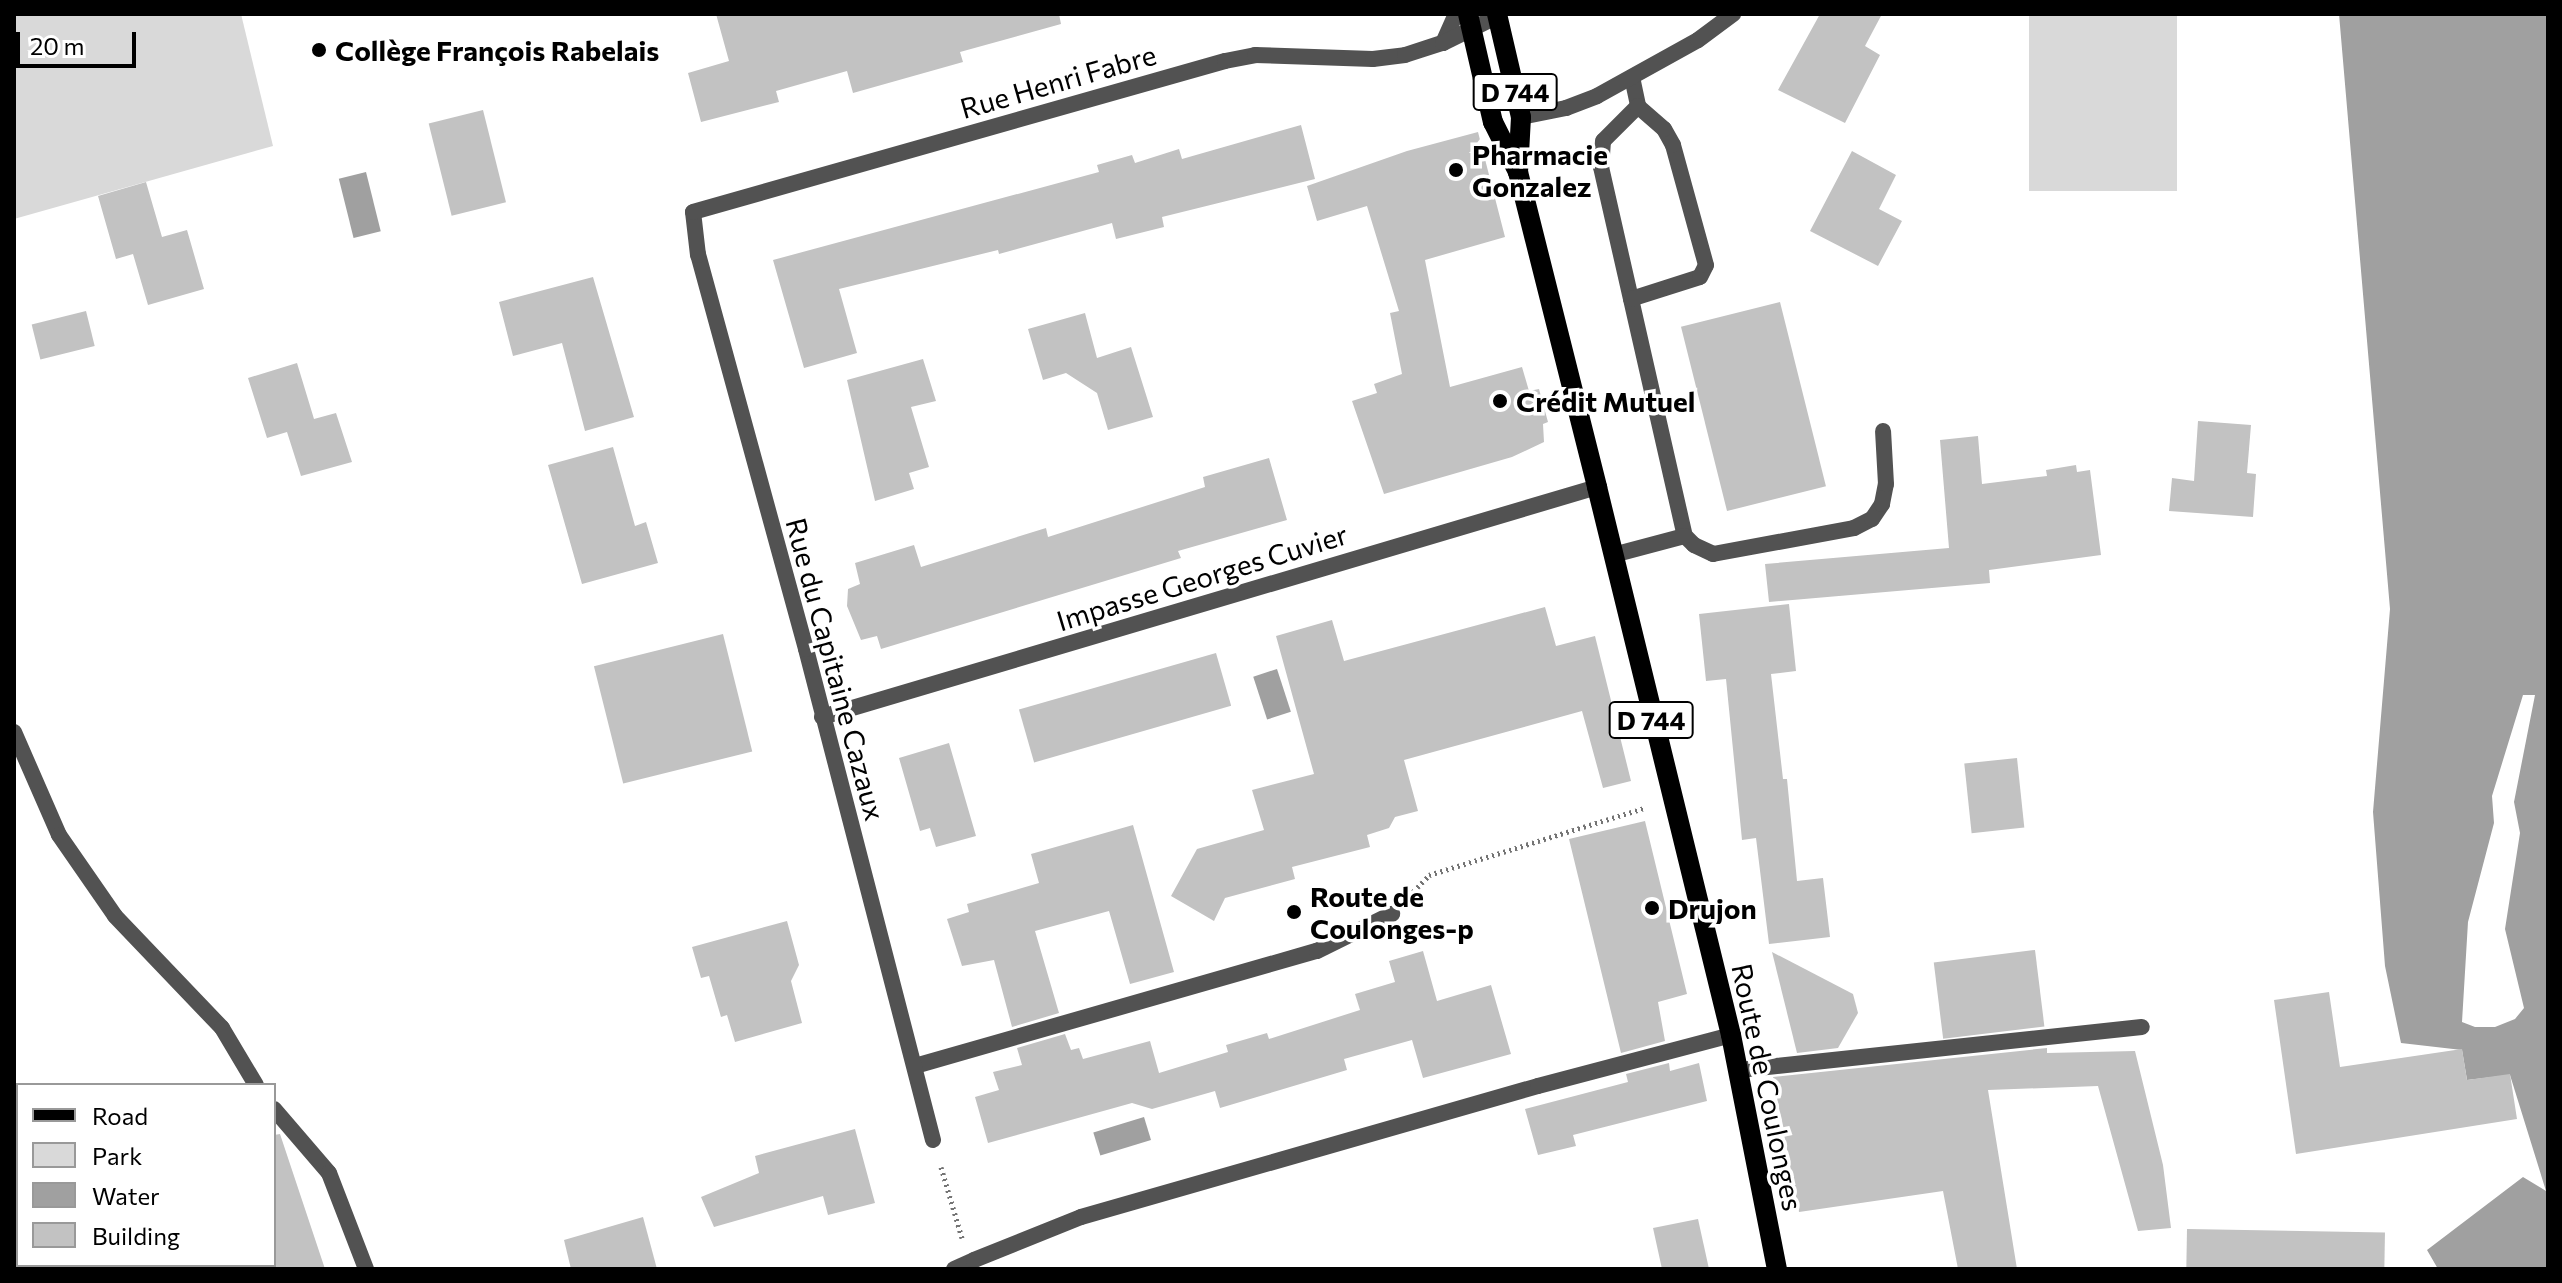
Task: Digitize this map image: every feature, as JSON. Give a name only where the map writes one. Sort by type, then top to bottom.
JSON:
[{"type":"main road","name":"Route de Coulonges","points":[[1497,15],[1521,117],[1518,172]]},
{"type":"main road","name":"Route de Coulonges","points":[[1470,22],[1493,122],[1518,172],[1597,487],[1671,800],[1731,1035],[1777,1269]]},
{"type":"street","points":[[1443,43],[1456,14]]},
{"type":"street","points":[[1521,117],[1566,108],[1632,77],[1698,40],[1733,14]]},
{"type":"street","name":"Rue Henri Fabre","points":[[693,212],[1225,61],[1255,55],[1373,59],[1405,55],[1443,43],[1470,22],[1497,15]]},
{"type":"street","points":[[1631,299],[1700,277],[1706,265],[1673,145],[1664,129],[1638,106],[1632,77]]},
{"type":"street","points":[[1638,106],[1603,141],[1600,155],[1685,536],[1694,545],[1713,554],[1854,528],[1872,519],[1882,504],[1886,484],[1883,431]]},
{"type":"street","name":"Rue du Capitaine Cazaux","points":[[693,212],[702,270],[933,1140]]},
{"type":"street","name":"Impasse Georges Cuvier","points":[[822,717],[1597,487]]},
{"type":"street","points":[[1613,555],[1685,536]]},
{"type":"street","points":[[14,732],[59,835],[115,916],[222,1028],[255,1083]]},
{"type":"street","points":[[915,1066],[1317,951],[1392,914]]},
{"type":"street","points":[[1739,1070],[2142,1027]]},
{"type":"street","points":[[954,1269],[1081,1217],[1538,1086],[1731,1035]]},
{"type":"street","points":[[276,1111],[329,1173],[366,1269]]},
{"type":"path","points":[[1392,914],[1429,875],[1671,800]]},
{"type":"path","points":[[933,1140],[959,1232],[974,1260]]},
{"type":"green space","points":[[14,14],[241,14],[273,146],[14,219]]},
{"type":"green space","points":[[2029,14],[2177,14],[2177,191],[2029,191]]},
{"type":"water","points":[[2339,14],[2548,14],[2548,1269],[2438,1269],[2427,1250],[2523,1177],[2546,1191],[2510,1075],[2467,1080],[2462,1050],[2401,1043],[2385,966],[2373,812],[2390,609]],"holes":[[[2523,695],[2535,695],[2514,802],[2520,833],[2505,929],[2524,1008],[2515,1019],[2495,1027],[2475,1027],[2462,1022],[2468,922],[2494,823],[2492,796]]]},
{"type":"water","points":[[366,172],[381,231],[354,238],[339,179]]},
{"type":"water","points":[[1277,669],[1291,712],[1267,720],[1253,677]]},
{"type":"water","points":[[1144,1117],[1151,1140],[1100,1155],[1093,1132]]},
{"type":"building","points":[[716,14],[1059,14],[1061,24],[960,52],[963,62],[853,93],[847,71],[776,91],[779,102],[701,122],[688,73],[729,61]]},
{"type":"building","points":[[1820,14],[1882,14],[1865,46],[1880,55],[1845,123],[1778,90]]},
{"type":"building","points":[[483,110],[506,202],[452,216],[429,124]]},
{"type":"building","points":[[1301,125],[1315,179],[1162,217],[1164,227],[1116,239],[1112,223],[999,254],[998,250],[839,289],[857,353],[804,368],[773,260],[1099,172],[1097,165],[1132,155],[1135,163],[1179,149],[1182,159]]},
{"type":"building","points":[[1478,132],[1505,237],[1425,260],[1450,387],[1522,367],[1529,391],[1539,389],[1548,422],[1543,424],[1544,442],[1512,457],[1384,494],[1352,401],[1377,393],[1374,384],[1402,374],[1390,313],[1399,311],[1367,206],[1317,221],[1307,186],[1407,151]]},
{"type":"building","points":[[1852,151],[1896,175],[1879,209],[1902,221],[1878,266],[1810,231]]},
{"type":"building","points":[[146,182],[162,237],[187,230],[204,289],[148,305],[133,254],[116,259],[98,196]]},
{"type":"building","points":[[593,277],[634,417],[585,431],[562,343],[513,356],[499,302]]},
{"type":"building","points":[[1780,302],[1826,486],[1727,511],[1681,327]]},
{"type":"building","points":[[86,311],[95,346],[40,359],[32,325]]},
{"type":"building","points":[[1085,313],[1097,358],[1131,347],[1153,417],[1108,430],[1097,393],[1066,373],[1043,380],[1028,329]]},
{"type":"building","points":[[923,359],[936,401],[911,407],[929,467],[909,473],[914,489],[875,501],[847,380]]},
{"type":"building","points":[[297,363],[314,419],[336,413],[352,462],[301,476],[287,432],[267,438],[248,378]]},
{"type":"building","points":[[2198,421],[2251,425],[2247,473],[2256,474],[2253,517],[2169,511],[2172,478],[2194,481]]},
{"type":"building","points":[[1978,436],[1982,484],[2047,476],[2046,470],[2076,465],[2077,472],[2090,470],[2101,555],[1989,570],[1990,583],[1769,602],[1765,564],[1949,548],[1940,440]]},
{"type":"building","points":[[613,447],[635,526],[646,522],[658,563],[582,584],[548,465]]},
{"type":"building","points":[[1269,458],[1287,520],[1178,551],[1181,558],[881,649],[877,636],[861,640],[847,606],[848,589],[860,584],[855,563],[914,545],[921,567],[1046,528],[1048,537],[1205,487],[1203,477]]},
{"type":"building","points":[[1789,604],[1796,671],[1771,674],[1783,779],[1787,779],[1797,881],[1823,878],[1830,937],[1769,944],[1756,838],[1742,840],[1726,679],[1706,681],[1699,614]]},
{"type":"building","points":[[1545,607],[1556,646],[1595,636],[1631,781],[1603,788],[1582,711],[1404,760],[1418,811],[1395,817],[1389,828],[1367,835],[1370,847],[1292,867],[1295,879],[1225,898],[1214,921],[1171,896],[1197,849],[1264,830],[1252,790],[1314,774],[1276,636],[1332,620],[1344,661]]},
{"type":"building","points":[[723,634],[752,751],[623,784],[594,666]]},
{"type":"building","points":[[1216,653],[1231,706],[1034,762],[1019,710]]},
{"type":"building","points":[[949,743],[976,836],[936,847],[930,828],[920,831],[899,758]]},
{"type":"building","points":[[2017,758],[2024,828],[1972,833],[1964,764]]},
{"type":"building","points":[[1645,821],[1687,994],[1658,1002],[1665,1041],[1621,1053],[1569,839]]},
{"type":"building","points":[[1133,825],[1174,972],[1130,984],[1109,911],[1035,931],[1059,1013],[1012,1027],[994,960],[962,966],[947,919],[969,912],[967,904],[1039,883],[1031,854]]},
{"type":"building","points":[[787,921],[799,965],[791,981],[802,1023],[735,1042],[727,1015],[721,1017],[709,976],[701,978],[692,947]]},
{"type":"building","points":[[2035,950],[2044,1026],[1943,1039],[1934,962]]},
{"type":"building","points":[[1423,951],[1437,1001],[1491,985],[1511,1054],[1423,1078],[1412,1040],[1344,1059],[1347,1070],[1220,1108],[1215,1091],[1152,1109],[1132,1103],[988,1143],[975,1097],[999,1090],[993,1072],[1022,1065],[1017,1048],[1065,1034],[1071,1050],[1079,1048],[1083,1059],[1150,1041],[1159,1073],[1228,1052],[1226,1045],[1267,1033],[1269,1039],[1360,1010],[1355,994],[1395,982],[1389,961]]},
{"type":"building","points":[[1772,952],[1853,994],[1858,1013],[1838,1048],[1797,1053]]},
{"type":"building","points":[[2329,992],[2340,1067],[2462,1049],[2467,1080],[2510,1074],[2517,1119],[2296,1154],[2274,1000]]},
{"type":"building","points":[[2047,1048],[2047,1053],[2135,1051],[2163,1165],[2171,1228],[2138,1231],[2098,1086],[1988,1090],[2017,1269],[1958,1269],[1943,1191],[1799,1212],[1773,1077]]},
{"type":"building","points":[[1669,1063],[1670,1071],[1699,1063],[1707,1101],[1573,1135],[1576,1146],[1538,1155],[1525,1109],[1628,1082],[1626,1074]]},
{"type":"building","points":[[855,1129],[875,1203],[828,1215],[823,1196],[714,1227],[701,1197],[759,1173],[755,1156]]},
{"type":"building","points":[[280,1134],[325,1269],[274,1269],[276,1135]]},
{"type":"building","points":[[643,1217],[657,1269],[571,1269],[564,1240]]},
{"type":"building","points":[[1698,1219],[1709,1269],[1662,1269],[1653,1228]]},
{"type":"building","points":[[2187,1229],[2385,1232],[2384,1269],[2186,1269]]},
{"type":"place","name":"Collège François Rabelais","points":[[319,50]]},
{"type":"place","name":"Pharmacie Gonzalez","points":[[1456,170]]},
{"type":"place","name":"Crédit Mutuel","points":[[1500,401]]},
{"type":"place","name":"Drujon","points":[[1652,908]]},
{"type":"place","name":"Route de Coulonges-p","points":[[1294,912]]}]
